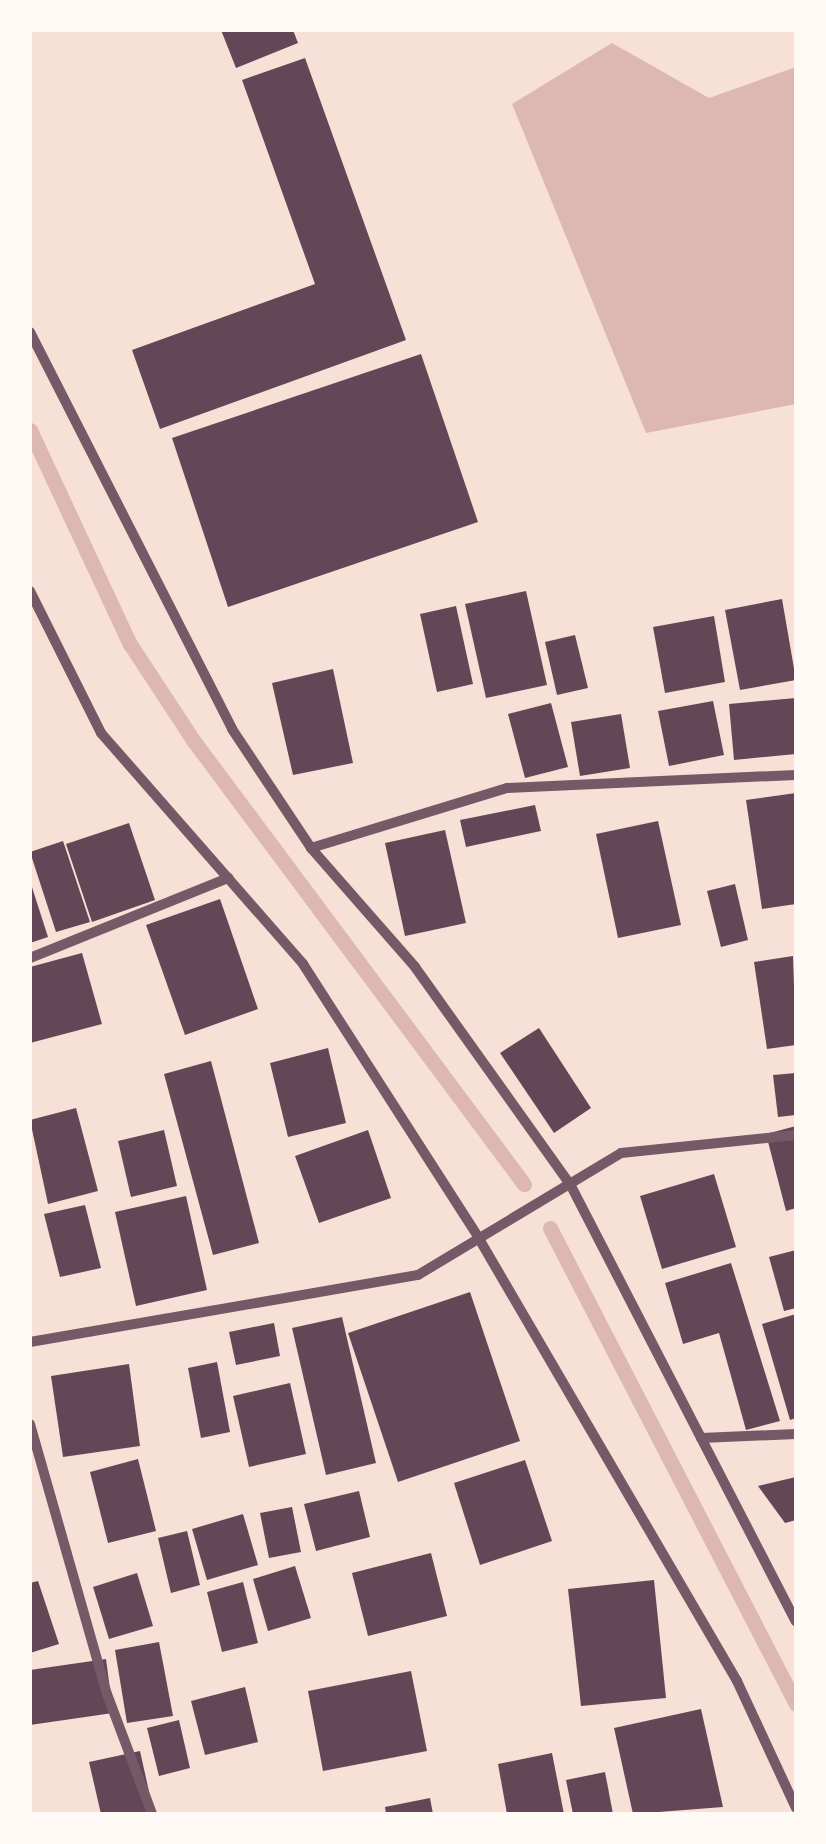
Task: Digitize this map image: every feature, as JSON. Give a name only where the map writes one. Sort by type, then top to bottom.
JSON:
[{"type":"street","points":[[30,332],[232,729],[311,848],[415,967],[570,1184],[796,1622]]},
{"type":"street","points":[[30,591],[102,733],[303,964],[478,1237],[737,1681],[796,1808]]},
{"type":"street","points":[[311,848],[507,788],[796,774]]},
{"type":"street","points":[[30,958],[228,878]]},
{"type":"street","points":[[30,1342],[418,1275],[621,1153],[796,1134]]},
{"type":"street","points":[[30,1424],[107,1694],[152,1814]]},
{"type":"street","points":[[701,1438],[796,1434]]},
{"type":"shaded area","points":[[612,43],[709,98],[796,67],[796,404],[646,433],[512,104]]},
{"type":"building","points":[[221,30],[293,30],[298,43],[236,68]]},
{"type":"building","points":[[305,58],[406,340],[160,429],[132,350],[315,284],[242,80]]},
{"type":"building","points":[[421,354],[478,522],[228,607],[172,438]]},
{"type":"building","points":[[526,591],[547,685],[486,698],[465,604]]},
{"type":"building","points":[[782,599],[796,680],[740,690],[725,610]]},
{"type":"building","points":[[456,606],[473,684],[437,692],[420,614]]},
{"type":"building","points":[[714,616],[725,682],[665,693],[653,627]]},
{"type":"building","points":[[575,635],[588,688],[557,695],[545,642]]},
{"type":"building","points":[[333,669],[353,763],[293,775],[272,683]]},
{"type":"building","points":[[796,698],[796,754],[734,760],[729,704]]},
{"type":"building","points":[[713,701],[724,755],[669,766],[658,711]]},
{"type":"building","points":[[551,703],[568,767],[525,778],[508,714]]},
{"type":"building","points":[[621,714],[630,768],[580,776],[571,722]]},
{"type":"building","points":[[796,793],[796,904],[762,909],[746,800]]},
{"type":"building","points":[[535,805],[541,831],[466,847],[460,820]]},
{"type":"building","points":[[658,821],[681,925],[618,938],[596,834]]},
{"type":"building","points":[[129,823],[155,900],[92,922],[66,844]]},
{"type":"building","points":[[445,830],[466,923],[405,936],[385,843]]},
{"type":"building","points":[[63,841],[90,922],[56,932],[30,852]]},
{"type":"building","points":[[30,881],[48,937],[30,943]]},
{"type":"building","points":[[735,884],[748,940],[721,947],[707,891]]},
{"type":"building","points":[[220,899],[258,1009],[185,1035],[146,925]]},
{"type":"building","points":[[82,953],[102,1024],[30,1043],[30,967]]},
{"type":"building","points":[[793,956],[796,1045],[767,1049],[754,962]]},
{"type":"building","points":[[539,1028],[591,1108],[554,1133],[500,1053]]},
{"type":"building","points":[[328,1048],[346,1123],[288,1137],[270,1063]]},
{"type":"building","points":[[211,1061],[259,1243],[213,1255],[164,1074]]},
{"type":"building","points":[[796,1073],[796,1115],[778,1117],[773,1075]]},
{"type":"building","points":[[76,1108],[98,1191],[48,1204],[30,1120]]},
{"type":"building","points":[[796,1126],[796,1208],[786,1211],[766,1134]]},
{"type":"building","points":[[164,1130],[177,1186],[131,1197],[118,1141]]},
{"type":"building","points":[[368,1130],[391,1198],[319,1223],[295,1156]]},
{"type":"building","points":[[714,1174],[736,1247],[662,1269],[640,1196]]},
{"type":"building","points":[[186,1196],[207,1290],[136,1306],[115,1212]]},
{"type":"building","points":[[85,1205],[101,1268],[60,1277],[44,1214]]},
{"type":"building","points":[[796,1250],[796,1308],[784,1311],[769,1257]]},
{"type":"building","points":[[731,1263],[780,1421],[746,1430],[719,1333],[683,1344],[665,1283]]},
{"type":"building","points":[[470,1292],[520,1441],[398,1482],[348,1333]]},
{"type":"building","points":[[796,1314],[796,1418],[790,1420],[762,1324]]},
{"type":"building","points":[[342,1317],[376,1463],[326,1475],[292,1328]]},
{"type":"building","points":[[274,1323],[280,1356],[236,1365],[229,1332]]},
{"type":"building","points":[[217,1362],[230,1432],[201,1438],[188,1368]]},
{"type":"building","points":[[129,1364],[140,1446],[63,1457],[51,1376]]},
{"type":"building","points":[[290,1383],[306,1454],[249,1467],[233,1396]]},
{"type":"building","points":[[138,1459],[156,1531],[108,1543],[90,1472]]},
{"type":"building","points":[[525,1460],[552,1541],[480,1565],[454,1483]]},
{"type":"building","points":[[796,1477],[796,1520],[785,1523],[758,1486]]},
{"type":"building","points":[[359,1491],[370,1537],[316,1551],[304,1504]]},
{"type":"building","points":[[292,1507],[301,1552],[269,1558],[260,1513]]},
{"type":"building","points":[[243,1514],[258,1565],[207,1580],[192,1529]]},
{"type":"building","points":[[187,1531],[200,1585],[171,1593],[158,1538]]},
{"type":"building","points":[[431,1553],[447,1616],[368,1636],[352,1573]]},
{"type":"building","points":[[295,1566],[311,1618],[268,1631],[253,1579]]},
{"type":"building","points":[[137,1573],[153,1626],[109,1639],[93,1587]]},
{"type":"building","points":[[654,1580],[666,1698],[581,1706],[568,1589]]},
{"type":"building","points":[[38,1581],[59,1644],[30,1653],[30,1583]]},
{"type":"building","points":[[243,1582],[258,1643],[222,1652],[207,1592]]},
{"type":"building","points":[[159,1642],[173,1716],[127,1723],[115,1650]]},
{"type":"building","points":[[106,1659],[113,1713],[30,1725],[30,1670]]},
{"type":"building","points":[[411,1671],[427,1751],[323,1771],[308,1691]]},
{"type":"building","points":[[245,1687],[258,1742],[205,1755],[191,1701]]},
{"type":"building","points":[[701,1709],[723,1807],[633,1814],[614,1728]]},
{"type":"building","points":[[179,1720],[190,1768],[159,1776],[147,1728]]},
{"type":"building","points":[[140,1751],[154,1814],[101,1814],[89,1762]]},
{"type":"building","points":[[552,1753],[564,1814],[507,1814],[498,1764]]},
{"type":"building","points":[[605,1772],[613,1814],[573,1814],[566,1780]]},
{"type":"building","points":[[430,1798],[433,1814],[386,1814],[385,1807]]},
{"type":"waterway","points":[[30,430],[130,644],[193,740],[524,1184]]},
{"type":"waterway","points":[[550,1228],[796,1704]]}]
